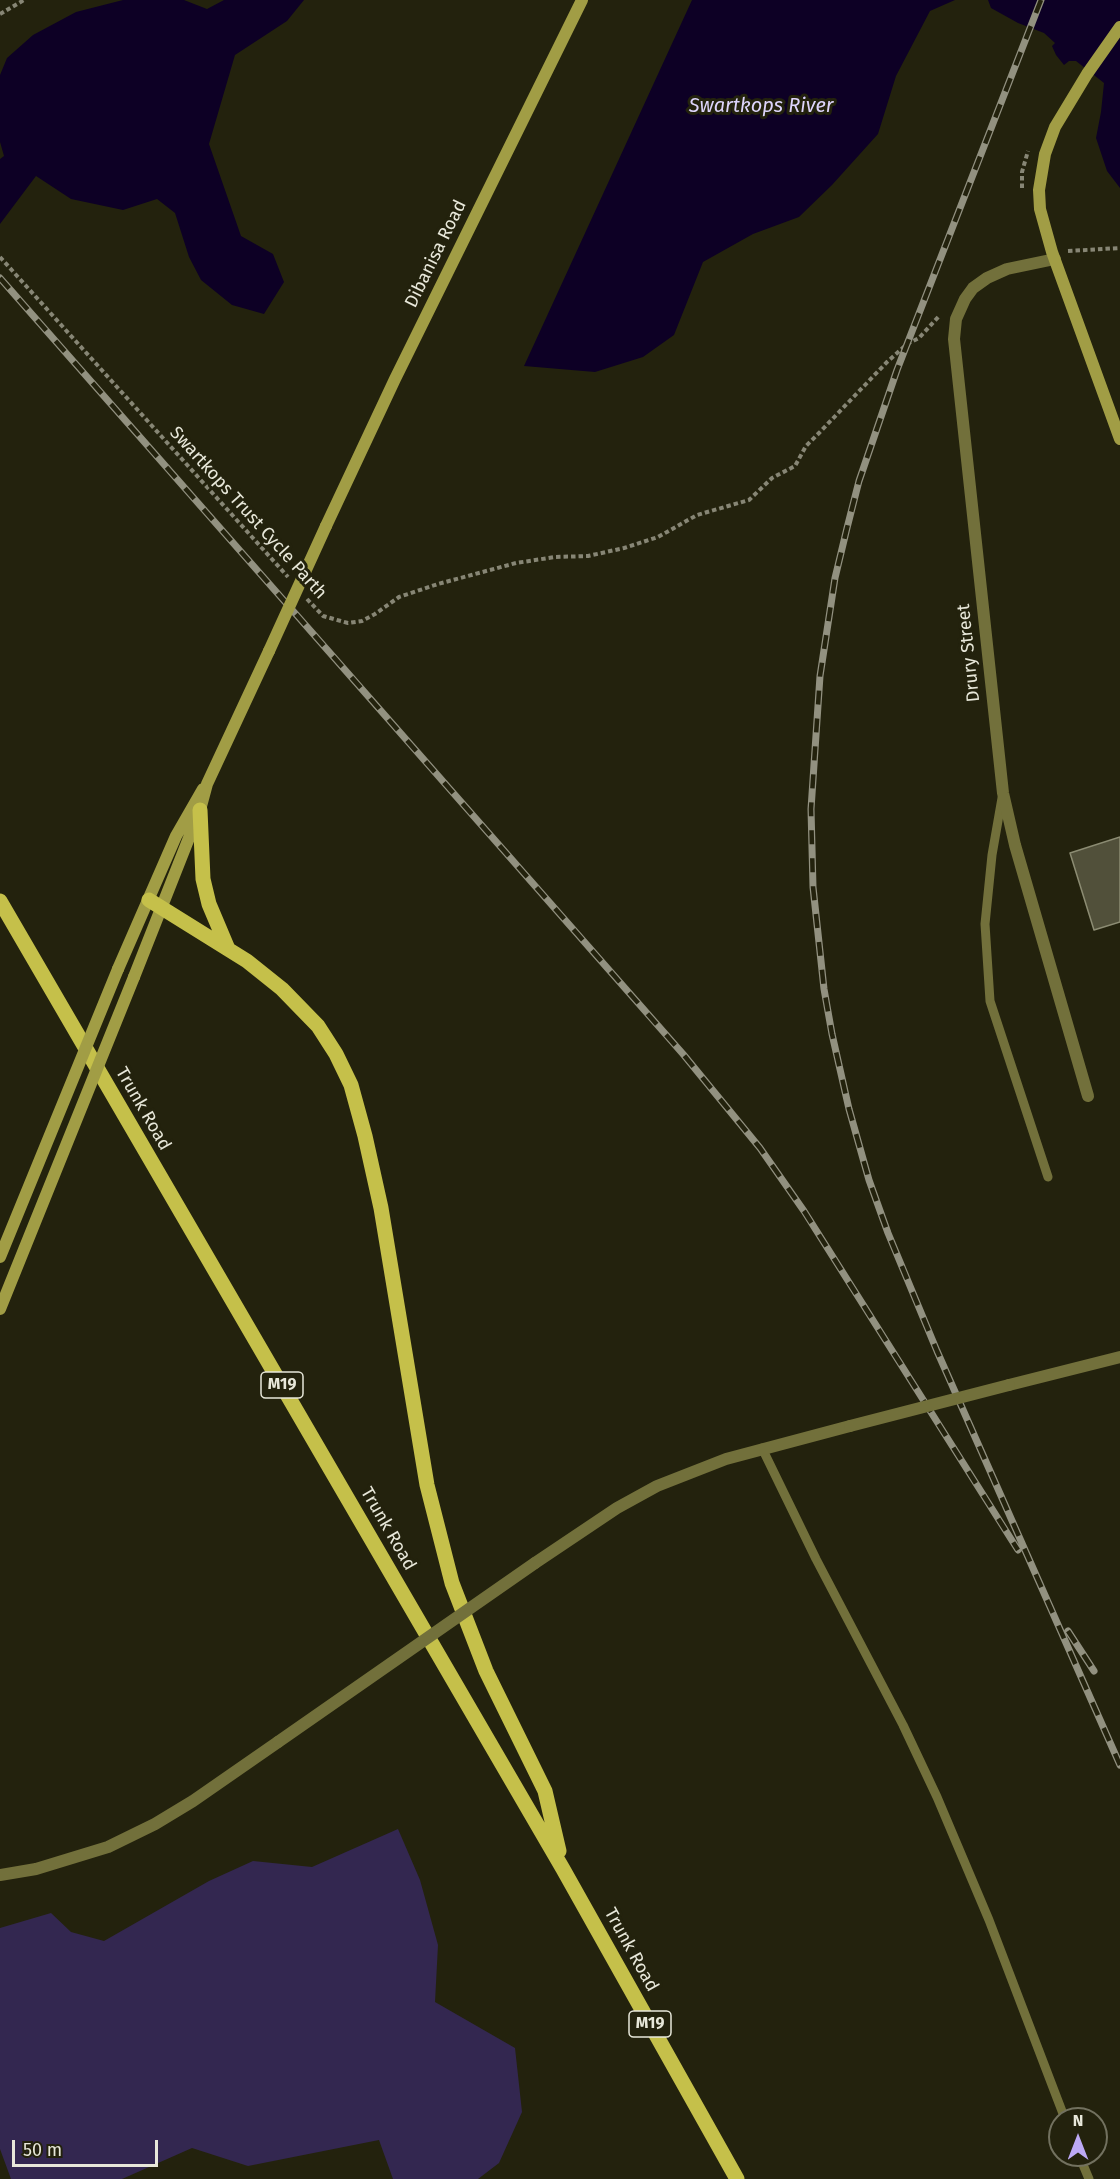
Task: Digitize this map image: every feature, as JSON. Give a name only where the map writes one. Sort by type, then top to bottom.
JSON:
[{"type":"main road","name":"Dibanisa Road","points":[[207,783],[395,379],[582,0]]},
{"type":"main road","points":[[1120,27],[1055,127],[1048,141],[1040,172],[1040,209],[1054,255],[1120,439]]},
{"type":"main road","points":[[0,1257],[118,969],[156,904],[200,810],[207,783]]},
{"type":"main road","points":[[0,1309],[134,977],[176,836],[199,793],[207,783]]},
{"type":"main road","points":[[200,810],[203,879],[212,912],[228,950]]},
{"type":"main road","name":"Trunk Road","points":[[0,901],[563,1869],[737,2179]]},
{"type":"main road","points":[[156,904],[247,961],[282,990],[318,1026],[336,1054],[351,1085],[381,1208],[427,1485],[453,1583],[486,1671],[545,1791],[563,1869]]},
{"type":"street","name":"Drury Street","points":[[1054,255],[987,278],[973,288],[964,298],[956,319],[954,339],[1003,793],[1015,846],[1088,1096]]},
{"type":"street","points":[[0,1875],[36,1869],[108,1847],[155,1824],[193,1801],[616,1508],[657,1486],[726,1459],[762,1448],[1120,1357]]},
{"type":"lane","points":[[1003,793],[992,855],[985,924],[990,1001],[1048,1177]]},
{"type":"lane","points":[[762,1448],[816,1559],[903,1725],[937,1797],[989,1920],[1060,2107]]},
{"type":"path","points":[[0,14],[24,0]]},
{"type":"path","points":[[1054,255],[1120,248]]},
{"type":"path","name":"Swartkops Trust Cycle Parth","points":[[0,257],[291,581]]},
{"type":"path","name":"Swartkops Trust Cycle Parth","points":[[307,598],[323,616],[348,623],[362,621],[399,597],[470,574],[516,563],[588,556],[624,548],[658,537],[696,515],[749,500],[772,478],[795,466],[806,446],[888,362],[907,344],[919,338],[942,313]]},
{"type":"shaded area","points":[[398,1829],[420,1880],[438,1945],[435,2002],[515,2048],[522,2112],[499,2163],[478,2179],[393,2179],[379,2140],[248,2166],[192,2148],[122,2179],[11,2179],[0,2149],[0,1928],[51,1913],[71,1932],[104,1941],[209,1881],[253,1861],[312,1867]]},
{"type":"water","points":[[123,0],[184,0],[207,9],[224,0],[304,0],[287,21],[235,55],[209,144],[241,236],[273,254],[284,282],[264,314],[232,305],[201,280],[189,257],[175,213],[157,199],[123,210],[71,199],[36,176],[0,224],[0,159],[4,156],[0,142],[0,75],[7,58],[33,35],[76,12]]},
{"type":"water","name":"Swartkops River","points":[[692,0],[955,0],[930,11],[896,76],[878,134],[832,185],[799,217],[753,234],[703,262],[674,335],[643,357],[595,372],[524,366]]},
{"type":"water","points":[[988,0],[1120,0],[1120,188],[1107,171],[1096,138],[1104,83],[1076,61],[1069,61],[1064,65],[1052,46],[1055,43],[1044,33],[1018,23],[991,8]]},
{"type":"building","points":[[1120,837],[1120,922],[1094,930],[1070,853]]},
{"type":"railway","points":[[1041,0],[897,370],[859,481],[835,578],[820,676],[811,809],[813,887],[824,989],[832,1034],[849,1109],[869,1180],[888,1233],[937,1351],[1120,1765]]},
{"type":"railway","points":[[0,278],[683,1054],[760,1148],[804,1211],[1018,1550]]},
{"type":"railway","points":[[1068,1631],[1094,1671]]}]
